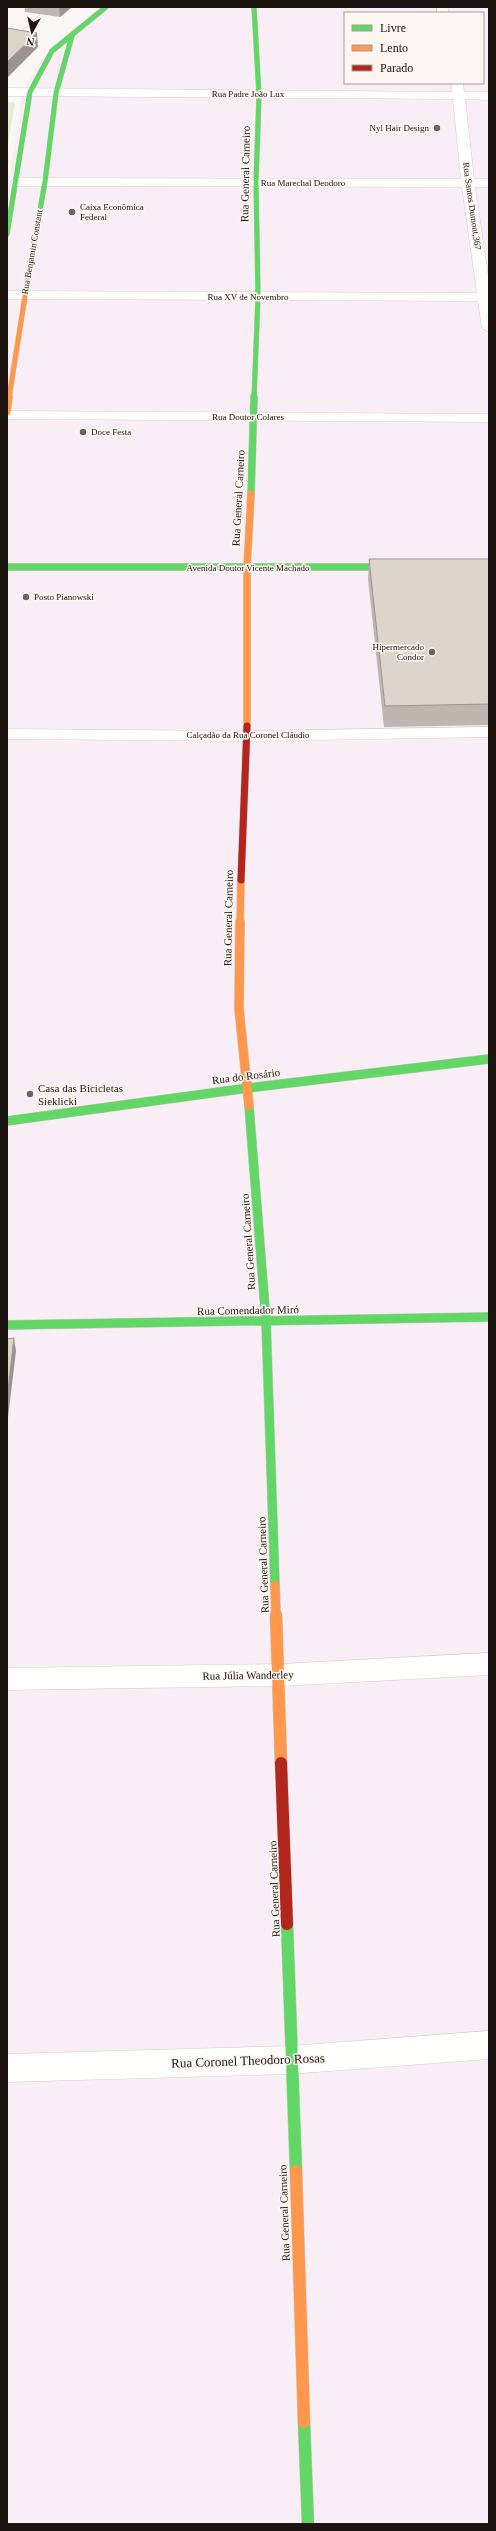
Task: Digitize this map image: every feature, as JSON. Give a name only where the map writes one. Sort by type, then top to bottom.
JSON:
[{"type":"street","points":[[7,234],[30,92],[52,51],[106,7]]},
{"type":"street","name":"Rua General Carneiro","points":[[254,7],[259,95],[256,182],[258,297],[255,417],[247,568],[247,736],[238,939],[239,1010],[248,1088],[266,1322],[280,1674],[290,2060],[308,2524]]},
{"type":"street","name":"Rua Benjamin Constant","points":[[7,413],[24,295],[45,182],[56,93],[72,36]]},
{"type":"street","name":"Rua Padre João Lux","points":[[7,92],[259,95],[458,89],[489,96]]},
{"type":"street","name":"Rua Santos Dumont,367","points":[[458,89],[468,183],[487,296],[489,328]]},
{"type":"street","name":"Rua Marechal Deodoro","points":[[16,182],[489,183]]},
{"type":"street","name":"Rua XV de Novembro","points":[[7,295],[258,297],[487,296]]},
{"type":"street","name":"Rua Doutor Colares","points":[[7,413],[255,417],[489,418]]},
{"type":"street","name":"Avenida Doutor Vicente Machado","points":[[7,567],[247,568],[411,566]]},
{"type":"street","name":"Calçadão da Rua Coronel Cláudio","points":[[7,734],[247,736],[489,732]]},
{"type":"street","name":"Rua do Rosário","points":[[7,1121],[248,1088],[489,1059]]},
{"type":"street","name":"Rua Comendador Miró","points":[[7,1325],[266,1322],[489,1317]]},
{"type":"street","name":"Rua Júlia Wanderley","points":[[7,1679],[280,1674],[489,1664]]},
{"type":"street","name":"Rua Coronel Theodoro Rosas","points":[[7,2068],[290,2060],[489,2045]]},
{"type":"lane","points":[[13,43],[42,15]]},
{"type":"shaded area","points":[[101,7],[489,7],[489,2524],[7,2524],[7,196],[22,92],[49,48]]},
{"type":"green space","points":[[7,102],[15,102],[7,150]]},
{"type":"building","points":[[7,28],[37,33],[7,62]]},
{"type":"building","name":"Hipermercado Condor","points":[[369,559],[489,559],[489,704],[385,706]]},
{"type":"building","points":[[14,1338],[7,1398],[7,1339]]},
{"type":"traffic: fast","points":[[7,234],[30,92],[52,51],[106,7]]},
{"type":"traffic: fast","points":[[251,494],[258,297],[256,182],[259,95],[254,7]]},
{"type":"traffic: fast","points":[[29,271],[45,182],[56,93],[72,36]]},
{"type":"traffic: fast","points":[[7,567],[398,567]]},
{"type":"traffic: fast","points":[[7,1121],[248,1088],[489,1059]]},
{"type":"traffic: fast","points":[[249,1106],[266,1321],[275,1585]]},
{"type":"traffic: fast","points":[[7,1325],[489,1317]]},
{"type":"traffic: fast","points":[[287,1924],[296,2171]]},
{"type":"traffic: fast","points":[[304,2422],[308,2524]]},
{"type":"traffic: slow","points":[[7,412],[29,271]]},
{"type":"traffic: slow","points":[[247,726],[247,568],[251,494]]},
{"type":"traffic: slow","points":[[241,880],[239,1009],[249,1106]]},
{"type":"traffic: slow","points":[[275,1585],[281,1763]]},
{"type":"traffic: slow","points":[[296,2171],[304,2422]]},
{"type":"traffic: jam","points":[[241,880],[247,726]]},
{"type":"traffic: jam","points":[[281,1763],[287,1924]]},
{"type":"place","name":"Nyl Hair Design","points":[[437,128]]},
{"type":"place","name":"Caixa Econômica Federal","points":[[72,212]]},
{"type":"place","name":"Doce Festa","points":[[83,432]]},
{"type":"place","name":"Posto Pianowski","points":[[26,597]]},
{"type":"place","name":"Hipermercado Condor","points":[[432,652]]},
{"type":"place","name":"Casa das Bicicletas Sieklicki","points":[[30,1094]]}]
